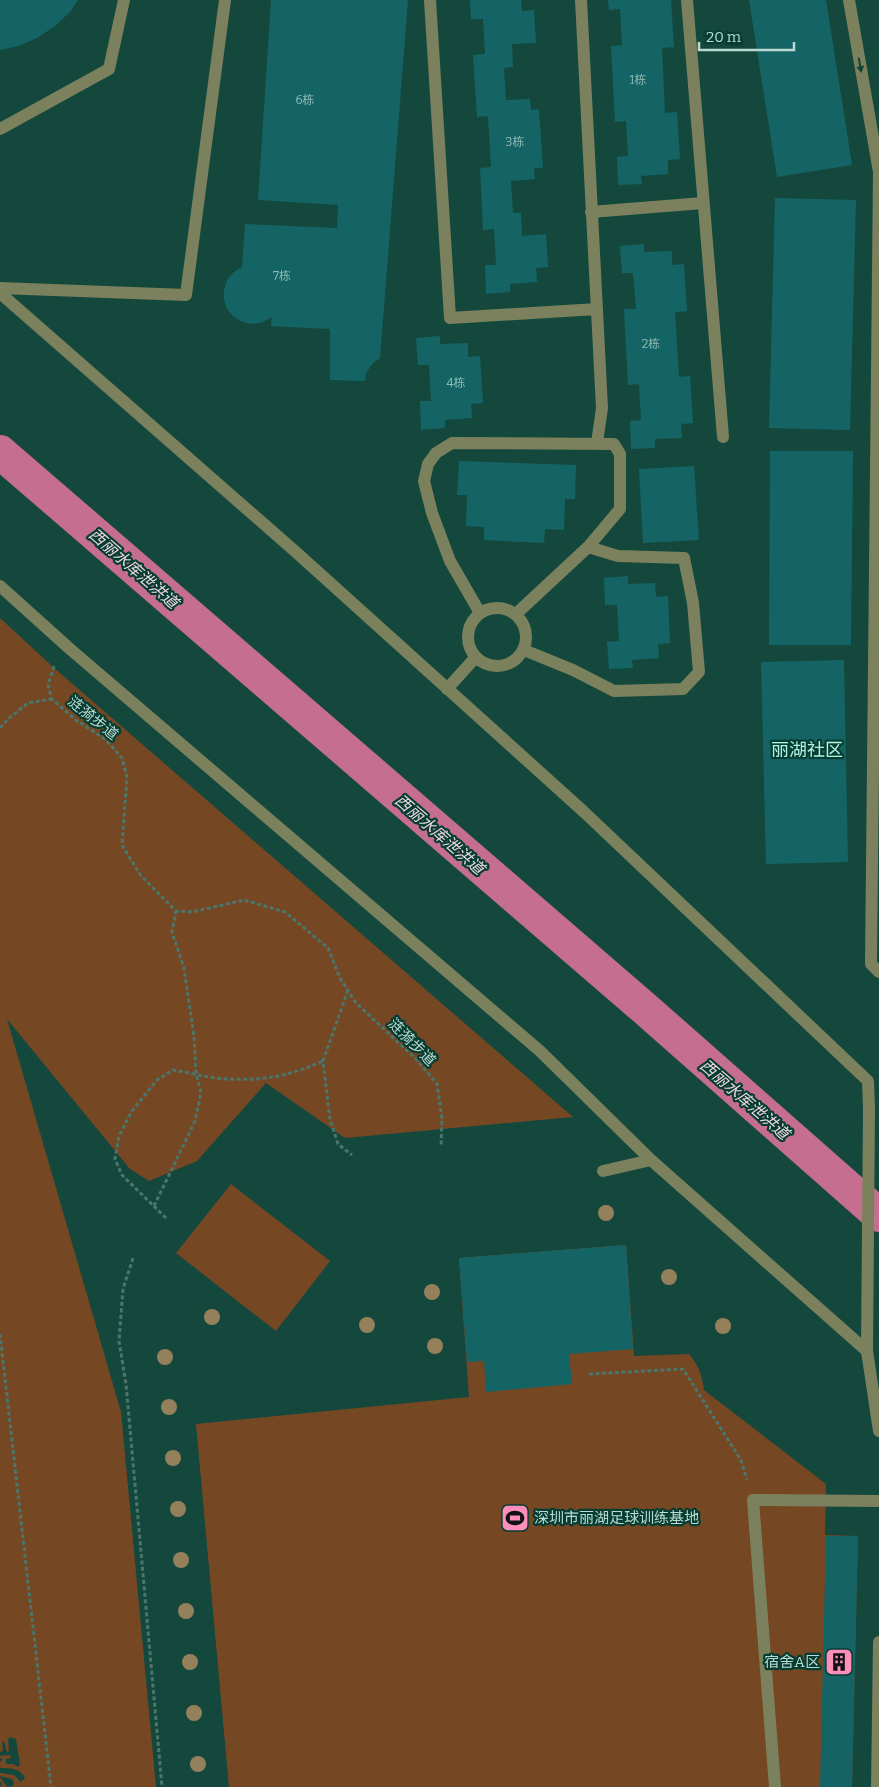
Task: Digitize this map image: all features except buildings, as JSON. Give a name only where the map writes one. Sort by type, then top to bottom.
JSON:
[{"type":"lane","points":[[0,129],[109,69],[124,0]]},
{"type":"lane","points":[[0,288],[186,295],[225,0]]},
{"type":"lane","points":[[430,0],[450,318],[597,309]]},
{"type":"lane","points":[[580,0],[602,408],[597,443]]},
{"type":"lane","points":[[686,0],[723,437]]},
{"type":"lane","points":[[849,0],[879,172],[871,964],[879,972]]},
{"type":"lane","points":[[591,212],[704,203]]},
{"type":"lane","points":[[0,293],[298,553],[583,811],[868,1081],[867,1351],[877,1402],[879,1432]]},
{"type":"lane","points":[[480,612],[450,561],[432,513],[424,481],[428,464],[436,453],[452,443],[614,444],[620,454],[620,509],[588,547],[516,614]]},
{"type":"lane","points":[[524,650],[573,670],[614,691],[683,689],[699,672],[693,603],[684,558],[618,556],[588,547]]},
{"type":"lane","points":[[0,586],[70,649],[540,1051],[651,1160],[867,1351]]},
{"type":"lane","points":[[499,607],[516,614],[526,631],[524,650],[510,664],[492,667],[475,658],[467,642],[469,626],[480,612],[499,607]]},
{"type":"lane","points":[[447,689],[475,658]]},
{"type":"lane","points":[[604,1171],[651,1160]]},
{"type":"lane","points":[[775,1787],[753,1500],[879,1501]]},
{"type":"lane","points":[[877,1787],[879,1642]]},
{"type":"path","name":"涟漪步道","points":[[70,649],[53,666],[48,685],[52,699],[76,720],[105,739],[122,758],[127,777],[122,845],[141,876],[176,911],[192,912],[244,900],[285,912],[328,948],[340,978],[356,1003],[416,1059],[437,1084],[442,1119],[441,1147]]},
{"type":"path","points":[[0,728],[28,703],[52,699]]},
{"type":"path","points":[[154,1206],[195,1121],[201,1093],[196,1073],[194,1036],[184,968],[172,932],[176,911]]},
{"type":"path","points":[[348,990],[324,1062],[330,1119],[338,1144],[352,1154]]},
{"type":"path","points":[[166,1218],[122,1175],[115,1159],[119,1136],[132,1111],[157,1080],[173,1070],[229,1080],[277,1077],[324,1062]]},
{"type":"path","points":[[133,1258],[123,1289],[119,1341],[126,1384],[162,1787]]},
{"type":"path","points":[[0,1334],[51,1787]]},
{"type":"path","points":[[589,1374],[683,1368],[740,1460],[753,1500]]},
{"type":"shaded area","points":[[0,618],[53,667],[573,1117],[345,1138],[266,1083],[197,1161],[149,1181],[130,1169],[7,1019],[121,1412],[156,1787],[7,1787],[13,1786],[12,1779],[0,1776],[0,1773],[14,1775],[21,1782],[25,1778],[18,1770],[0,1768],[0,1762],[3,1759],[0,1756],[10,1755],[11,1758],[6,1759],[6,1764],[13,1764],[18,1767],[20,1764],[16,1739],[10,1737],[8,1739],[9,1751],[7,1752],[4,1741],[2,1743],[3,1751],[0,1752]]},
{"type":"shaded area","points":[[231,1184],[330,1261],[276,1331],[176,1253]]},
{"type":"shaded area","name":"深圳市丽湖足球训练基地","points":[[626,1245],[634,1356],[689,1354],[700,1371],[704,1390],[826,1484],[825,1535],[858,1536],[852,1787],[229,1787],[196,1424],[469,1397],[459,1258]]},
{"type":"shaded area","points":[[0,1777],[7,1787],[0,1787],[2,1784]]},
{"type":"waterway","name":"西丽水库泄洪道","points":[[0,452],[643,1007],[879,1215]]},
{"type":"place","name":"深圳市丽湖足球训练基地","points":[[515,1518]]},
{"type":"place","name":"宿舍A区","points":[[839,1662]]},
{"type":"district","name":"丽湖社区","points":[[807,750]]}]
